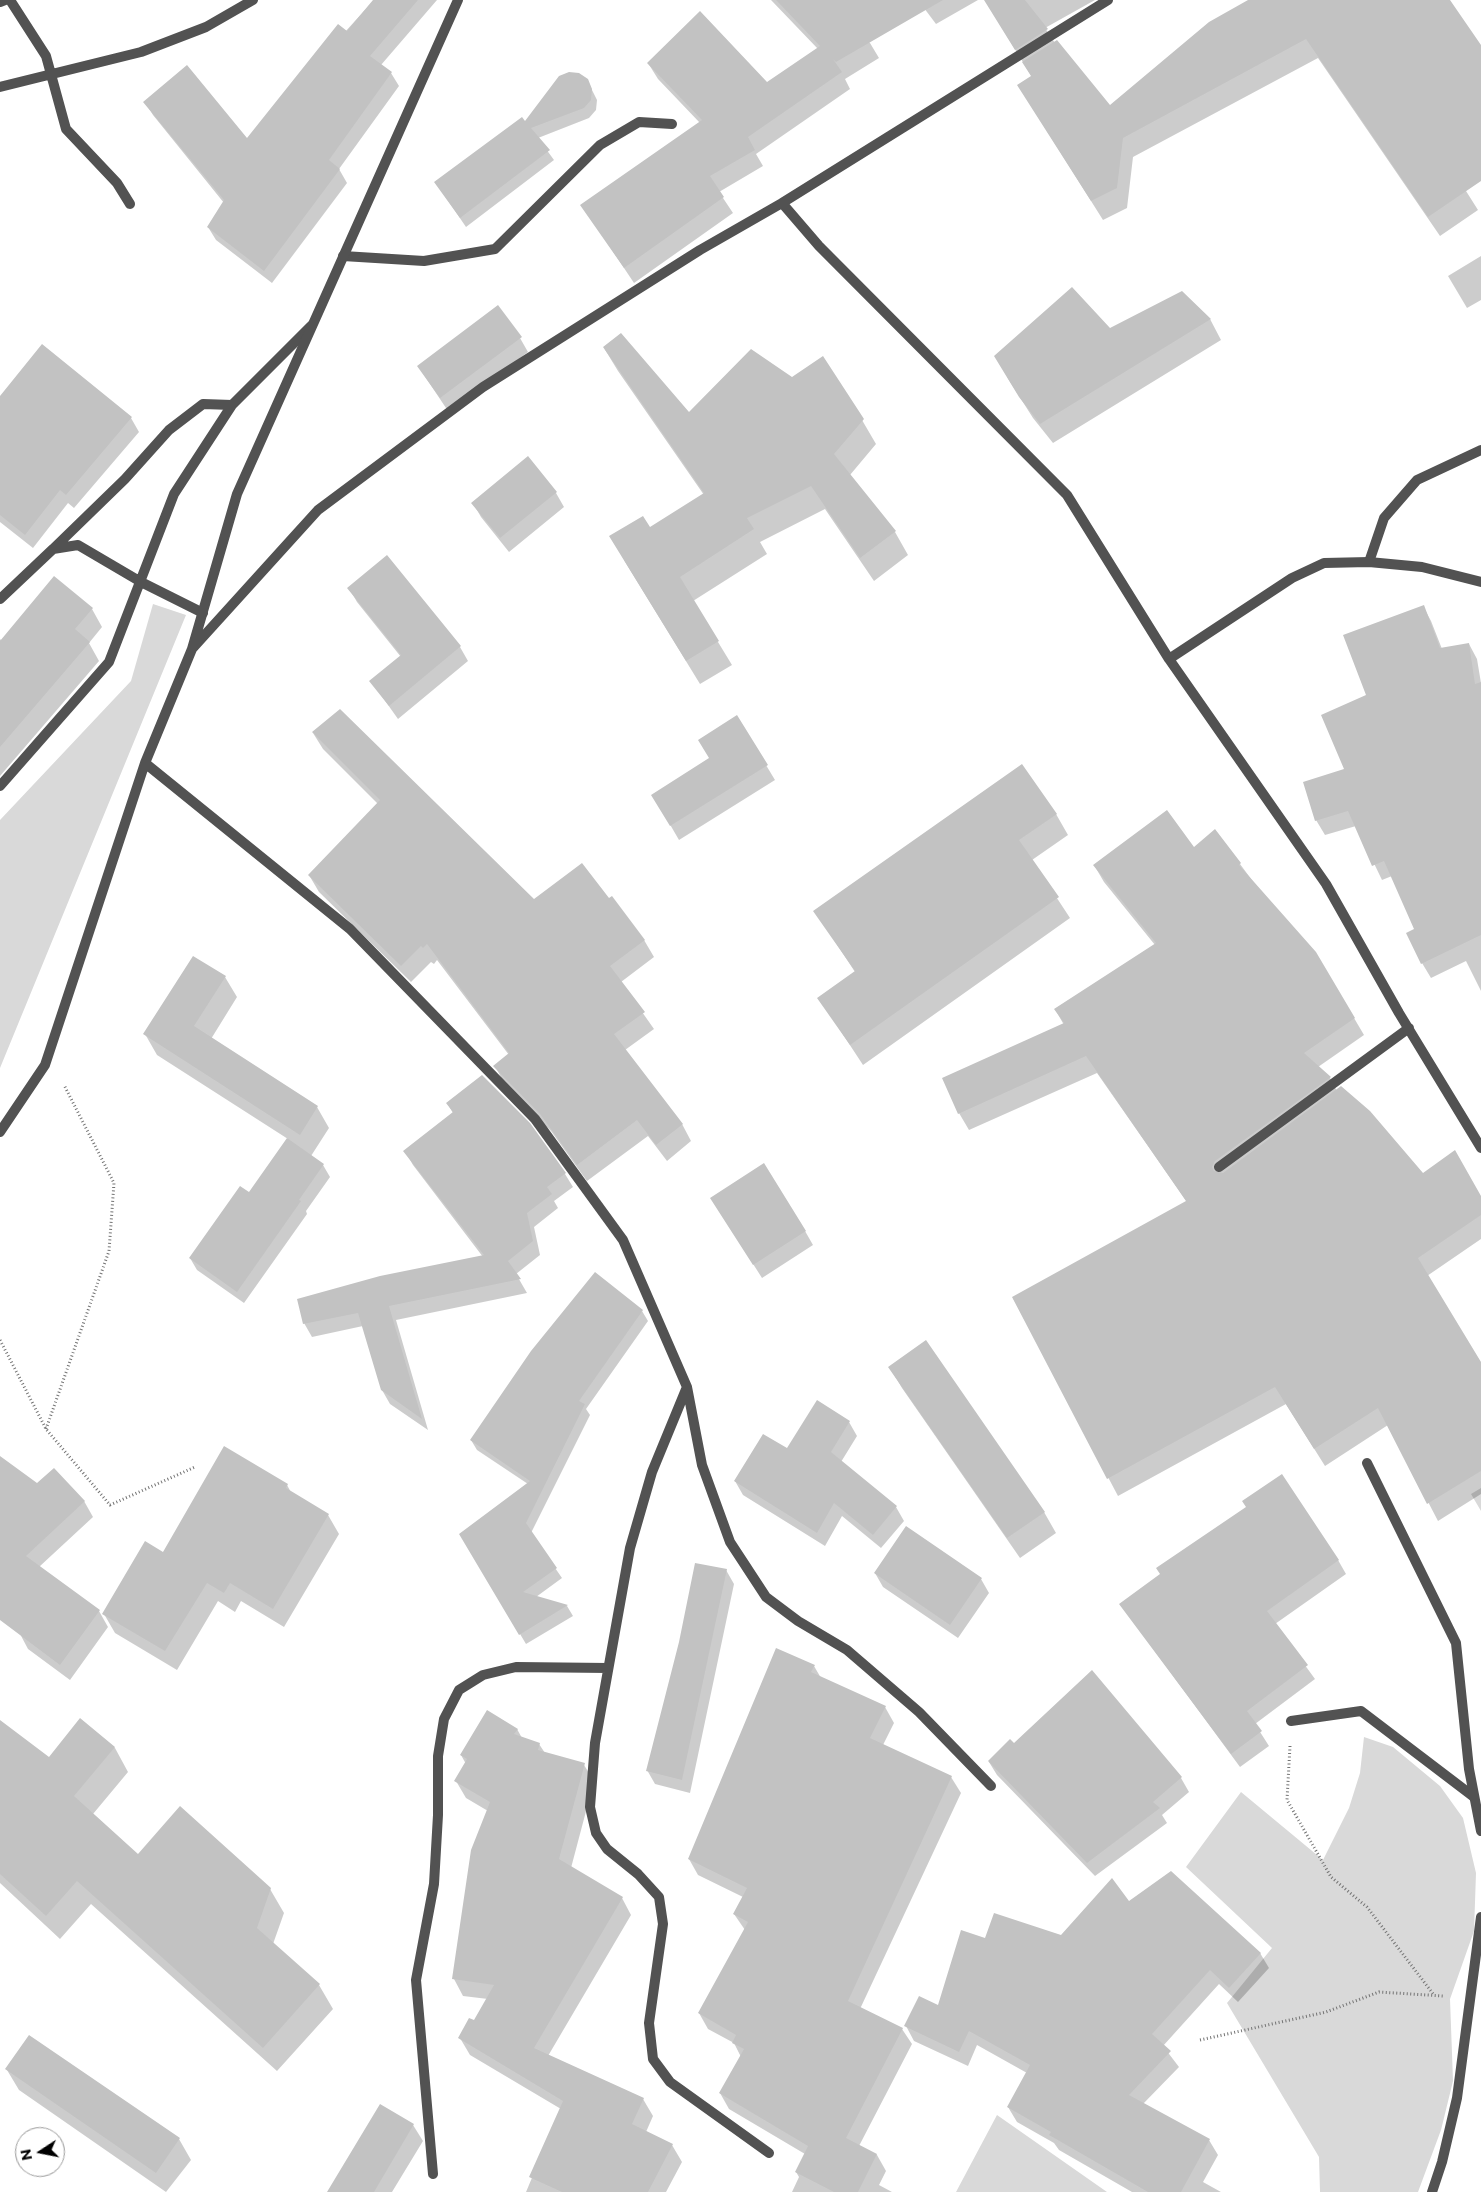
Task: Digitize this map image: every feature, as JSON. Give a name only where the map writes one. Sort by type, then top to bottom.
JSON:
[{"type":"street","points":[[0,2],[5,0]]},
{"type":"street","points":[[10,0],[46,56],[66,129],[116,183],[130,204]]},
{"type":"street","points":[[0,87],[141,52],[206,26],[254,0]]},
{"type":"street","points":[[1,1128],[45,1064],[145,763],[192,649],[237,494],[458,0]]},
{"type":"street","points":[[192,649],[318,510],[483,387],[700,250],[782,203],[1108,0]]},
{"type":"street","points":[[343,256],[424,261],[495,249],[600,145],[639,122],[672,124]]},
{"type":"street","points":[[782,203],[819,246],[1067,495],[1169,659],[1326,884],[1481,1148]]},
{"type":"street","points":[[0,786],[110,662],[174,494],[232,405],[312,326]]},
{"type":"street","points":[[0,599],[125,479],[169,430],[203,404],[232,405]]},
{"type":"street","points":[[1369,562],[1384,518],[1418,480],[1481,450]]},
{"type":"street","points":[[52,549],[78,545],[141,582],[203,613]]},
{"type":"street","points":[[1169,659],[1292,578],[1324,563],[1369,562],[1422,567],[1481,582]]},
{"type":"street","points":[[145,763],[350,929],[535,1118],[623,1240],[687,1387],[702,1465],[730,1542],[766,1597],[798,1621],[847,1650],[919,1712],[991,1786]]},
{"type":"street","points":[[1219,1167],[1409,1028]]},
{"type":"street","points":[[687,1387],[652,1472],[630,1548],[595,1743],[590,1807],[596,1832],[607,1849],[638,1874],[659,1897],[663,1924],[649,2023],[652,2059],[670,2082],[769,2153]]},
{"type":"street","points":[[1366,1463],[1456,1643],[1469,1769],[1481,1831]]},
{"type":"street","points":[[433,2174],[416,1980],[434,1884],[438,1815],[438,1756],[444,1719],[459,1690],[484,1675],[516,1668],[608,1668]]},
{"type":"street","points":[[1291,1721],[1362,1711],[1474,1797]]},
{"type":"street","points":[[1432,2192],[1442,2162],[1457,2098],[1481,1917]]},
{"type":"path","points":[[46,1429],[109,1251],[114,1183],[48,1055]]},
{"type":"path","points":[[0,1340],[46,1429],[110,1505],[195,1467]]},
{"type":"path","points":[[1291,1721],[1287,1800],[1332,1876],[1367,1908],[1434,1995]]},
{"type":"path","points":[[1200,2040],[1326,2012],[1379,1992],[1471,1999]]},
{"type":"shaded area","points":[[153,604],[186,615],[0,1068],[0,820],[131,681]]},
{"type":"shaded area","points":[[1481,1488],[1481,1511],[1471,1494]]},
{"type":"shaded area","points":[[1364,1737],[1393,1747],[1440,1786],[1463,1818],[1476,1873],[1474,1931],[1450,1999],[1453,2081],[1441,2130],[1418,2192],[1320,2192],[1319,2157],[1227,2003],[1272,1948],[1186,1867],[1241,1792],[1323,1860],[1349,1808],[1360,1773]]},
{"type":"shaded area","points":[[997,2115],[1107,2192],[956,2192]]},
{"type":"building","points":[[373,0],[418,0],[370,56],[392,72],[329,160],[340,169],[264,271],[207,227],[224,200],[143,102],[187,65],[247,138],[338,24],[347,31]]},
{"type":"building","points":[[776,0],[943,0],[836,62],[833,59],[842,72],[748,137],[755,150],[710,176],[724,197],[624,268],[580,205],[702,120],[647,63],[700,11],[767,82],[820,46]]},
{"type":"building","points":[[984,0],[1025,0],[1048,29],[1015,50]]},
{"type":"building","points":[[1248,0],[1450,0],[1481,45],[1481,181],[1428,217],[1306,39],[1123,138],[1117,188],[1091,201],[1017,85],[1031,76],[1022,62],[1057,40],[1110,105],[1209,22]]},
{"type":"building","points":[[569,72],[579,73],[588,79],[592,89],[591,100],[584,108],[531,128],[550,150],[460,218],[434,182],[522,117],[525,121],[559,76]]},
{"type":"building","points":[[1072,287],[1110,328],[1182,291],[1211,319],[1040,424],[1019,397],[994,356]]},
{"type":"building","points":[[498,305],[522,337],[440,398],[417,366]]},
{"type":"building","points":[[621,333],[689,412],[751,349],[792,377],[823,356],[864,419],[834,454],[896,531],[860,558],[811,486],[747,518],[754,529],[680,577],[719,641],[686,661],[609,536],[643,516],[650,527],[704,493],[603,347]]},
{"type":"building","points":[[42,344],[132,417],[66,495],[60,490],[25,535],[0,515],[0,396]]},
{"type":"building","points":[[528,456],[557,492],[500,538],[471,503]]},
{"type":"building","points":[[387,555],[461,646],[389,706],[369,681],[401,655],[347,588]]},
{"type":"building","points":[[54,576],[93,608],[75,629],[90,642],[0,747],[0,641]]},
{"type":"building","points":[[1424,605],[1440,648],[1469,643],[1475,684],[1481,682],[1481,935],[1421,964],[1406,933],[1414,929],[1384,861],[1372,866],[1348,811],[1315,821],[1303,782],[1344,769],[1321,715],[1366,695],[1343,635]]},
{"type":"building","points":[[340,709],[534,899],[582,863],[609,898],[612,896],[645,940],[610,966],[645,1012],[614,1034],[683,1124],[656,1145],[637,1120],[577,1165],[540,1114],[493,1066],[509,1053],[427,944],[423,948],[421,946],[401,966],[308,875],[380,800],[312,732]]},
{"type":"building","points":[[737,715],[768,765],[670,826],[651,795],[709,758],[698,740]]},
{"type":"building","points":[[1022,764],[1057,814],[1019,840],[1059,897],[850,1045],[817,998],[855,971],[813,911]]},
{"type":"building","points":[[1167,810],[1194,847],[1215,829],[1241,863],[1239,865],[1316,952],[1355,1018],[1304,1053],[1331,1077],[1215,1161],[1212,1167],[1214,1171],[1223,1173],[1341,1086],[1370,1111],[1423,1173],[1455,1150],[1481,1196],[1481,1215],[1418,1258],[1481,1362],[1481,1471],[1427,1504],[1378,1408],[1314,1449],[1275,1387],[1107,1479],[1012,1297],[1186,1201],[1086,1056],[958,1114],[942,1078],[1064,1023],[1054,1009],[1156,943],[1093,865]]},
{"type":"building","points":[[193,956],[226,976],[194,1026],[318,1106],[300,1135],[143,1034]]},
{"type":"building","points":[[482,1075],[530,1123],[566,1173],[547,1187],[552,1194],[527,1213],[533,1241],[508,1261],[521,1279],[389,1306],[422,1419],[381,1390],[358,1313],[303,1324],[297,1299],[380,1276],[484,1255],[403,1151],[453,1112],[446,1103]]},
{"type":"building","points":[[287,1138],[324,1164],[299,1200],[301,1201],[237,1292],[189,1258],[240,1186],[249,1192]]},
{"type":"building","points":[[764,1163],[806,1231],[753,1265],[710,1198]]},
{"type":"building","points":[[595,1272],[643,1310],[579,1401],[585,1404],[526,1523],[557,1568],[523,1592],[568,1605],[519,1635],[459,1534],[530,1481],[470,1440],[531,1351]]},
{"type":"building","points":[[926,1340],[1045,1512],[1007,1538],[888,1367]]},
{"type":"building","points":[[817,1400],[850,1421],[831,1452],[897,1506],[873,1535],[834,1503],[817,1533],[734,1481],[763,1434],[787,1448]]},
{"type":"building","points":[[224,1446],[288,1484],[286,1488],[329,1514],[273,1609],[230,1583],[224,1593],[207,1583],[165,1651],[102,1614],[145,1541],[163,1552]]},
{"type":"building","points":[[0,1456],[37,1483],[54,1468],[85,1501],[26,1556],[100,1610],[60,1665],[0,1620]]},
{"type":"building","points":[[1282,1474],[1339,1560],[1267,1611],[1308,1665],[1247,1711],[1262,1731],[1231,1754],[1119,1604],[1160,1574],[1156,1568],[1246,1507],[1242,1501]]},
{"type":"building","points":[[906,1526],[982,1578],[950,1625],[874,1573]]},
{"type":"building","points":[[695,1563],[727,1569],[682,1780],[646,1771],[679,1642]]},
{"type":"building","points":[[776,1648],[815,1665],[811,1672],[886,1706],[870,1738],[952,1776],[848,2001],[903,2028],[846,2138],[877,2154],[858,2192],[834,2192],[795,2172],[808,2146],[719,2093],[744,2049],[732,2043],[736,2035],[698,2013],[748,1922],[733,1914],[747,1888],[688,1859]]},
{"type":"building","points":[[1092,1670],[1182,1777],[1153,1802],[1160,1808],[1087,1863],[988,1761],[1010,1739],[1014,1743]]},
{"type":"building","points":[[487,1710],[518,1729],[514,1734],[540,1743],[538,1750],[585,1763],[559,1859],[623,1897],[534,2048],[644,2098],[632,2124],[673,2144],[648,2192],[562,2192],[529,2177],[563,2101],[458,2038],[469,2018],[474,2020],[494,1985],[452,1979],[471,1850],[490,1802],[454,1781],[467,1759],[460,1755]]},
{"type":"building","points":[[80,1718],[115,1747],[74,1796],[138,1854],[180,1806],[271,1888],[257,1928],[320,1984],[263,2048],[77,1881],[46,1916],[0,1874],[0,1720],[49,1757]]},
{"type":"building","points":[[1171,1871],[1261,1953],[1229,1988],[1210,1970],[1152,2034],[1171,2051],[1129,2095],[1210,2139],[1181,2192],[1148,2192],[1049,2135],[1051,2132],[1007,2107],[1030,2065],[969,2031],[959,2052],[904,2026],[919,1996],[938,2005],[961,1930],[985,1938],[994,1913],[1061,1935],[1112,1878],[1129,1901]]},
{"type":"building","points":[[29,2035],[180,2138],[156,2173],[5,2069]]},
{"type":"building","points":[[380,2104],[414,2124],[374,2192],[327,2192]]}]
